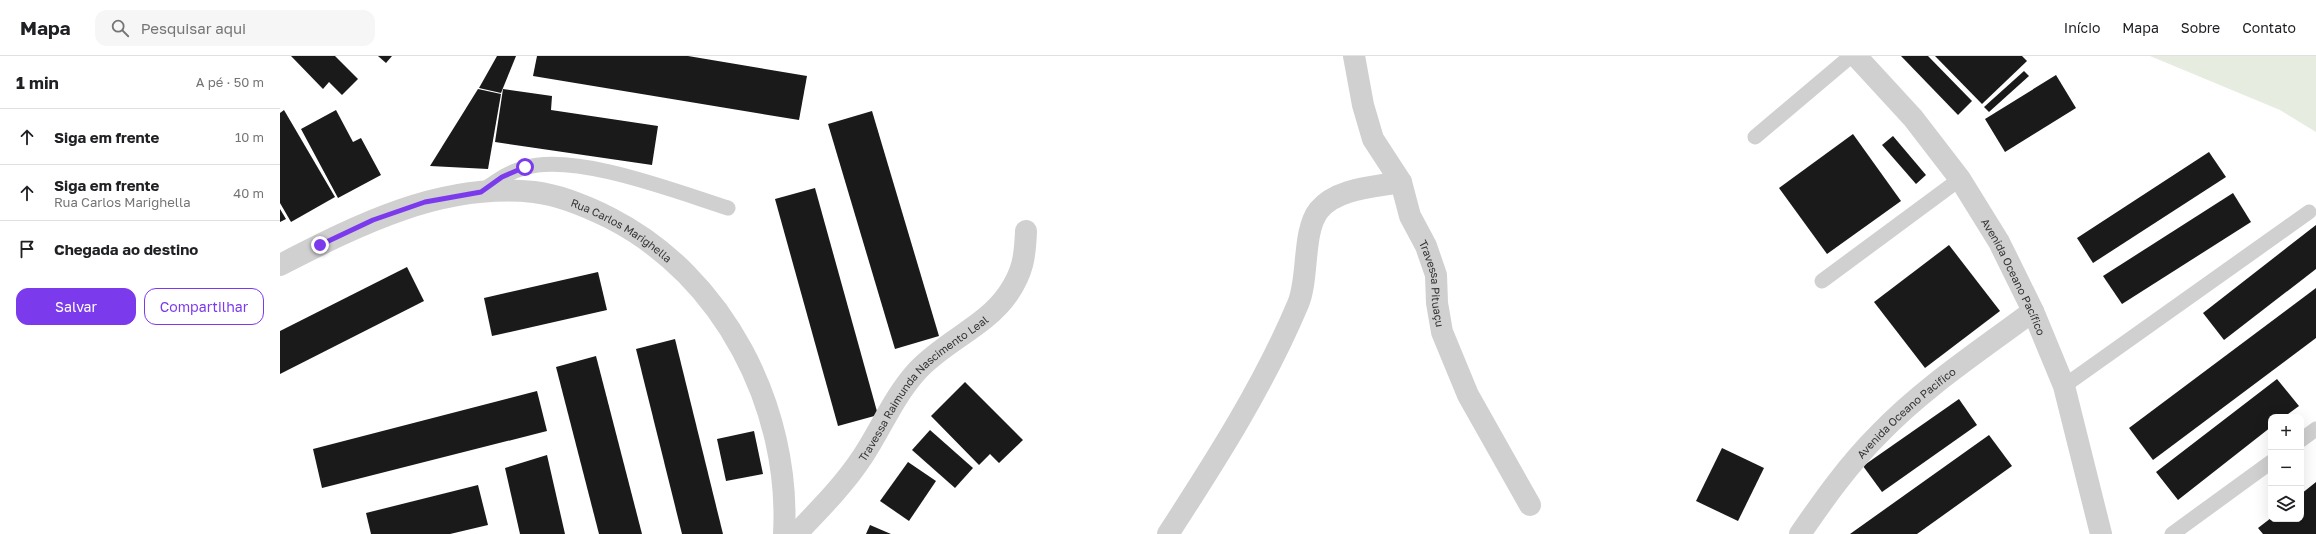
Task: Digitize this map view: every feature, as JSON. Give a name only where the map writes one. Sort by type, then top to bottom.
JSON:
[{"type":"street","name":"Travessa Pituaçu","points":[[1354,56],[1363,105],[1373,139],[1401,182],[1410,216],[1426,246],[1436,275],[1437,303],[1442,332],[1468,395],[1530,504]]},
{"type":"street","name":"Avenida Oceano Pacífico","points":[[1856,56],[1913,118],[1960,179],[1999,242],[2033,312],[2064,386],[2101,534]]},
{"type":"street","points":[[1168,534],[1246,408],[1276,356],[1300,302],[1313,220],[1316,215],[1329,201],[1343,194],[1401,182]]},
{"type":"street","name":"Rua Carlos Marighella","points":[[280,265],[373,220],[425,202],[481,192],[534,192],[582,204],[628,228],[667,256],[704,291],[732,332],[754,376],[772,421],[782,465],[786,505],[784,534]]},
{"type":"street","name":"Travessa Raimunda Nascimento Leal","points":[[796,534],[846,480],[864,455],[890,406],[918,369],[936,353],[988,314],[1007,295],[1021,274],[1025,255],[1026,231]]},
{"type":"street","name":"Avenida Oceano Pacifico","points":[[1800,534],[1847,470],[1879,434],[1945,377],[2033,312]]},
{"type":"lane","points":[[1756,137],[1851,56]]},
{"type":"lane","points":[[481,192],[502,177],[525,167],[547,164],[572,166],[630,176],[728,208]]},
{"type":"lane","points":[[1822,281],[1960,179]]},
{"type":"lane","points":[[2064,386],[2309,212]]},
{"type":"lane","points":[[2304,438],[2316,429]]},
{"type":"lane","points":[[2172,534],[2268,464]]},
{"type":"shaded area","points":[[2150,56],[2316,56],[2316,132],[2280,110]]},
{"type":"building","points":[[291,56],[335,56],[358,79],[342,95],[329,82],[323,89]]},
{"type":"building","points":[[378,56],[392,56],[386,63]]},
{"type":"building","points":[[497,56],[516,56],[501,93],[479,88]]},
{"type":"building","points":[[537,56],[688,56],[807,76],[799,120],[533,76]]},
{"type":"building","points":[[1901,56],[1928,56],[1972,101],[1958,115]]},
{"type":"building","points":[[1935,56],[2022,56],[2027,61],[1982,104]]},
{"type":"building","points":[[2024,71],[2029,76],[1989,112],[1984,107]]},
{"type":"building","points":[[2056,75],[2076,108],[2005,152],[1985,119]]},
{"type":"building","points":[[478,89],[501,94],[488,169],[430,166]]},
{"type":"building","points":[[503,89],[552,96],[551,110],[658,126],[652,165],[495,142]]},
{"type":"building","points":[[284,110],[335,197],[291,222],[280,203],[280,113]]},
{"type":"building","points":[[336,110],[353,142],[361,138],[381,175],[338,198],[301,129]]},
{"type":"building","points":[[872,111],[939,336],[895,349],[828,124]]},
{"type":"building","points":[[1853,134],[1901,201],[1827,254],[1779,188]]},
{"type":"building","points":[[1893,136],[1926,175],[1916,184],[1882,145]]},
{"type":"building","points":[[2209,152],[2226,177],[2093,263],[2077,238]]},
{"type":"building","points":[[815,188],[878,415],[838,426],[775,199]]},
{"type":"building","points":[[2233,193],[2251,222],[2122,304],[2103,276]]},
{"type":"building","points":[[280,209],[286,219],[280,222]]},
{"type":"building","points":[[2316,225],[2316,269],[2224,340],[2203,313]]},
{"type":"building","points":[[1949,245],[2000,311],[1925,368],[1874,302]]},
{"type":"building","points":[[407,267],[424,301],[280,374],[280,331]]},
{"type":"building","points":[[598,272],[607,310],[492,336],[484,298]]},
{"type":"building","points":[[2316,288],[2316,338],[2153,460],[2129,428]]},
{"type":"building","points":[[675,339],[723,534],[682,534],[636,349]]},
{"type":"building","points":[[596,356],[642,534],[599,534],[556,367]]},
{"type":"building","points":[[2277,379],[2299,406],[2288,414],[2268,414],[2268,429],[2178,500],[2156,472]]},
{"type":"building","points":[[965,382],[1023,440],[999,463],[990,454],[979,465],[931,416]]},
{"type":"building","points":[[537,391],[547,431],[322,488],[313,449]]},
{"type":"building","points":[[1959,399],[1977,425],[1882,492],[1863,466]]},
{"type":"building","points":[[930,430],[973,468],[955,488],[912,450]]},
{"type":"building","points":[[754,431],[763,474],[726,481],[717,439]]},
{"type":"building","points":[[1989,435],[2012,466],[1917,534],[1850,534]]},
{"type":"building","points":[[1722,448],[1764,468],[1738,521],[1696,501]]},
{"type":"building","points":[[547,455],[565,534],[520,534],[505,468]]},
{"type":"building","points":[[908,462],[936,481],[909,521],[880,501]]},
{"type":"building","points":[[2316,482],[2316,534],[2263,534],[2258,528],[2268,520],[2268,522],[2304,522],[2304,492]]},
{"type":"building","points":[[478,485],[488,525],[450,534],[371,534],[366,513]]},
{"type":"building","points":[[870,525],[891,534],[866,534]]},
{"type":"route","points":[[320,245],[373,220],[425,202],[481,192],[502,177],[525,167]]}]
